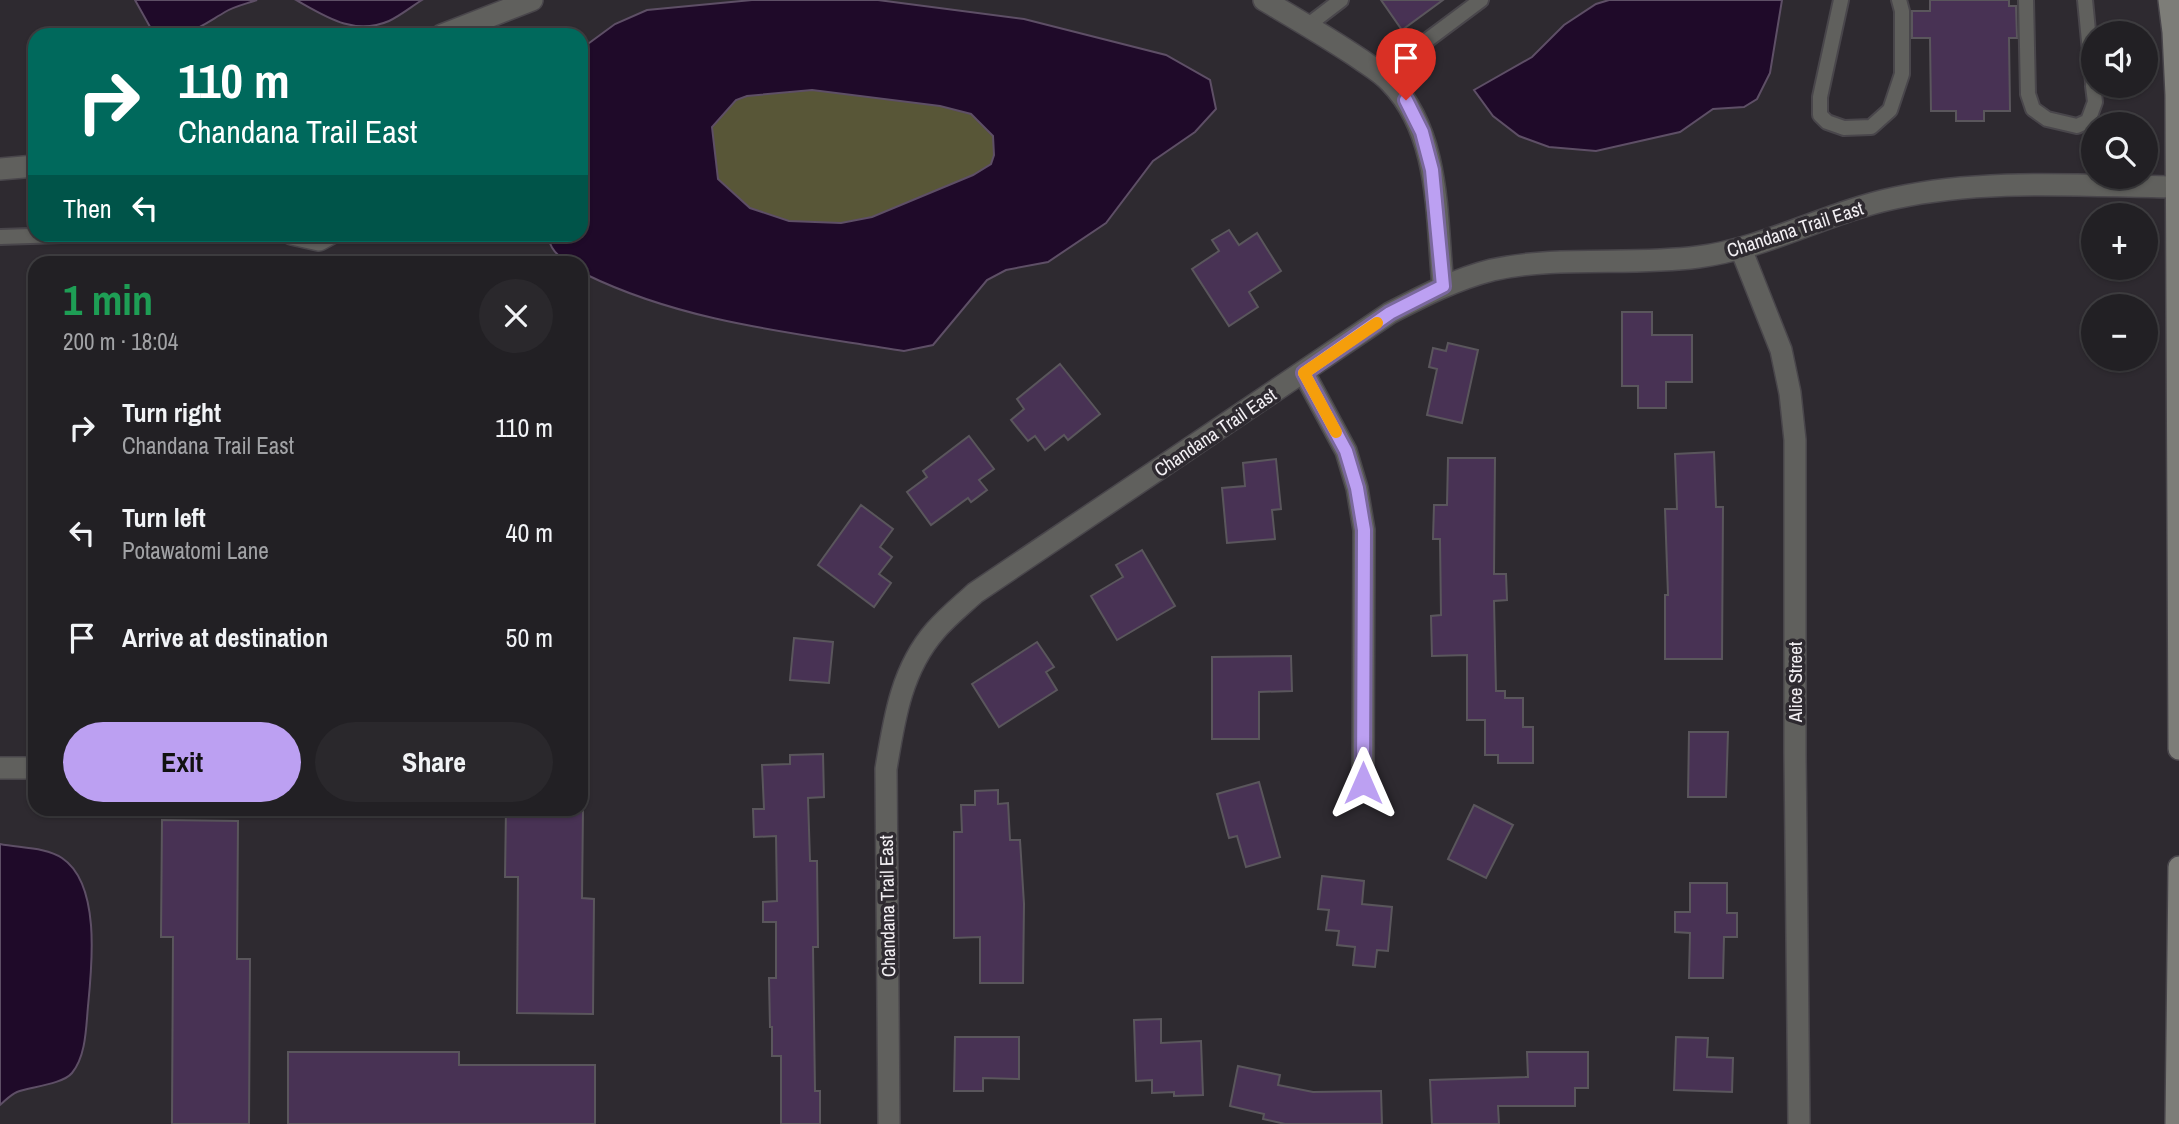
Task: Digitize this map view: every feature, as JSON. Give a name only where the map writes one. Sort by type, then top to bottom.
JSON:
[{"type":"street","points":[[460,28],[531,0]]},
{"type":"street","points":[[1264,0],[1382,74],[1406,100],[1422,132],[1432,170],[1443,286]]},
{"type":"street","points":[[2169,0],[2178,95],[2175,187],[2178,289],[2179,749]]},
{"type":"street","points":[[0,169],[28,167]]},
{"type":"street","name":"Chandana Trail East","points":[[889,1124],[886,769],[894,718],[902,687],[917,657],[934,631],[975,593],[1390,313],[1443,286],[1492,271],[1536,264],[1651,261],[1698,257],[1741,249],[1892,198],[1941,189],[2018,185],[2175,187]]},
{"type":"street","name":"Alice Street","points":[[1741,249],[1781,350],[1790,393],[1795,440],[1799,1124]]},
{"type":"street","points":[[1304,373],[1346,451],[1357,488],[1364,530],[1363,783]]},
{"type":"street","points":[[0,768],[28,768]]},
{"type":"street","points":[[2176,1124],[2179,867]]},
{"type":"lane","points":[[1307,26],[1341,0]]},
{"type":"lane","points":[[1382,74],[1481,0]]},
{"type":"lane","points":[[1841,0],[1820,97],[1820,115],[1827,122],[1844,128],[1871,127],[1890,110],[1902,74],[1902,11],[1899,0]]},
{"type":"lane","points":[[2026,0],[2028,94],[2033,109],[2047,119],[2077,126],[2088,121],[2095,98]]},
{"type":"lane","points":[[2085,0],[2087,21]]},
{"type":"lane","points":[[0,237],[28,236]]},
{"type":"shaded area","points":[[135,0],[257,0],[229,10],[198,28],[151,28]]},
{"type":"shaded area","points":[[296,0],[422,0],[389,21],[364,26],[341,22]]},
{"type":"shaded area","points":[[752,0],[878,0],[1024,19],[1166,55],[1210,80],[1216,109],[1195,132],[1153,161],[1106,223],[1048,262],[1006,270],[987,280],[933,345],[904,351],[782,332],[701,315],[623,291],[588,275],[588,256],[558,255],[550,242],[588,242],[588,44],[615,24],[647,10]],"holes":[[[812,90],[940,106],[971,114],[993,136],[994,155],[991,164],[973,175],[872,217],[841,223],[789,221],[750,208],[718,179],[712,127],[736,100],[747,96]]]},
{"type":"shaded area","points":[[1609,0],[1782,0],[1770,73],[1757,99],[1744,107],[1713,109],[1680,132],[1596,151],[1549,147],[1519,136],[1493,116],[1474,90],[1532,57],[1564,25],[1596,4]]},
{"type":"shaded area","points":[[812,90],[940,106],[971,114],[993,136],[994,155],[991,164],[973,175],[872,217],[841,223],[789,221],[750,208],[718,179],[712,127],[736,100],[747,96]]},
{"type":"shaded area","points":[[0,844],[56,854],[74,870],[83,886],[88,906],[92,948],[86,1032],[77,1066],[68,1077],[17,1092],[0,1105]]},
{"type":"building","points":[[1381,0],[1443,0],[1402,30]]},
{"type":"building","points":[[1930,0],[2009,0],[2009,6],[2016,6],[2017,38],[2009,38],[2010,111],[1984,111],[1984,121],[1956,121],[1956,111],[1931,111],[1930,38],[1912,38],[1912,11],[1930,11]]},
{"type":"building","points":[[1229,230],[1239,245],[1257,233],[1281,271],[1249,292],[1258,307],[1229,326],[1192,269],[1219,251],[1212,240]]},
{"type":"building","points":[[1622,312],[1652,312],[1652,335],[1692,335],[1692,382],[1666,382],[1666,408],[1638,408],[1638,386],[1622,386]]},
{"type":"building","points":[[1448,343],[1478,350],[1462,423],[1427,415],[1437,369],[1429,367],[1433,348],[1446,351]]},
{"type":"building","points":[[1060,364],[1100,414],[1068,440],[1064,435],[1045,450],[1035,436],[1028,441],[1011,420],[1024,409],[1017,399]]},
{"type":"building","points":[[969,436],[994,469],[979,480],[987,490],[971,502],[968,498],[931,525],[907,492],[927,477],[923,471]]},
{"type":"building","points":[[1714,452],[1716,507],[1723,507],[1722,659],[1665,659],[1665,595],[1668,595],[1665,509],[1677,509],[1675,454]]},
{"type":"building","points":[[1448,458],[1495,458],[1494,574],[1506,574],[1507,600],[1494,601],[1496,691],[1505,691],[1505,698],[1523,698],[1523,727],[1533,727],[1533,763],[1498,763],[1498,755],[1485,755],[1485,720],[1467,720],[1467,655],[1432,656],[1431,616],[1441,615],[1440,539],[1433,539],[1434,505],[1447,505]]},
{"type":"building","points":[[1276,459],[1281,509],[1272,510],[1275,539],[1227,543],[1222,488],[1245,486],[1243,463]]},
{"type":"building","points":[[861,505],[893,529],[880,547],[892,557],[879,574],[891,583],[874,607],[818,565]]},
{"type":"building","points":[[1142,550],[1175,606],[1117,640],[1091,596],[1123,577],[1116,565]]},
{"type":"building","points":[[794,638],[833,642],[829,683],[790,680]]},
{"type":"building","points":[[1037,642],[1054,667],[1046,672],[1057,690],[999,727],[972,684]]},
{"type":"building","points":[[1291,656],[1292,691],[1259,692],[1259,739],[1212,739],[1212,657]]},
{"type":"building","points":[[1689,732],[1728,732],[1726,797],[1688,797]]},
{"type":"building","points":[[823,754],[824,797],[808,798],[810,861],[817,861],[818,947],[813,947],[815,1091],[820,1091],[820,1124],[781,1124],[781,1056],[772,1056],[770,1027],[769,978],[776,978],[776,922],[763,922],[763,902],[777,901],[776,836],[754,837],[753,809],[764,809],[762,765],[790,764],[790,755]]},
{"type":"building","points":[[1259,782],[1280,857],[1246,867],[1237,836],[1229,838],[1217,794]]},
{"type":"building","points":[[998,790],[998,804],[1008,803],[1010,840],[1020,840],[1024,904],[1023,983],[980,983],[980,937],[954,938],[954,832],[962,832],[961,805],[975,805],[975,791]]},
{"type":"building","points":[[1474,805],[1513,825],[1486,878],[1448,859]]},
{"type":"building","points":[[506,816],[583,816],[582,898],[594,899],[593,1014],[517,1013],[518,877],[505,877]]},
{"type":"building","points":[[162,820],[238,821],[237,959],[250,959],[249,1124],[172,1124],[173,937],[161,937]]},
{"type":"building","points":[[1322,876],[1364,881],[1362,904],[1392,907],[1388,951],[1377,950],[1375,967],[1353,965],[1355,947],[1337,945],[1339,931],[1326,930],[1329,910],[1318,909]]},
{"type":"building","points":[[1690,883],[1727,883],[1727,913],[1737,913],[1737,937],[1724,937],[1723,978],[1689,978],[1690,933],[1675,932],[1675,912],[1690,912]]},
{"type":"building","points":[[1161,1019],[1161,1043],[1201,1041],[1203,1095],[1174,1096],[1174,1092],[1152,1093],[1152,1080],[1136,1081],[1134,1020]]},
{"type":"building","points":[[955,1037],[1019,1037],[1019,1079],[983,1078],[983,1091],[954,1091]]},
{"type":"building","points":[[1676,1037],[1708,1038],[1707,1057],[1733,1058],[1732,1092],[1674,1090]]},
{"type":"building","points":[[288,1052],[459,1052],[459,1065],[595,1065],[595,1124],[288,1124]]},
{"type":"building","points":[[1527,1052],[1588,1052],[1588,1088],[1575,1088],[1575,1106],[1498,1106],[1499,1124],[1432,1124],[1430,1080],[1528,1077]]},
{"type":"building","points":[[1238,1066],[1280,1075],[1278,1085],[1313,1092],[1381,1091],[1382,1124],[1285,1124],[1263,1119],[1264,1114],[1230,1106]]},
{"type":"slow traffic","points":[[1336,432],[1304,373],[1377,323]]},
{"type":"route","points":[[1363,783],[1364,530],[1357,488],[1346,451],[1304,373],[1390,313],[1443,286],[1432,170],[1422,132],[1406,100]]}]
